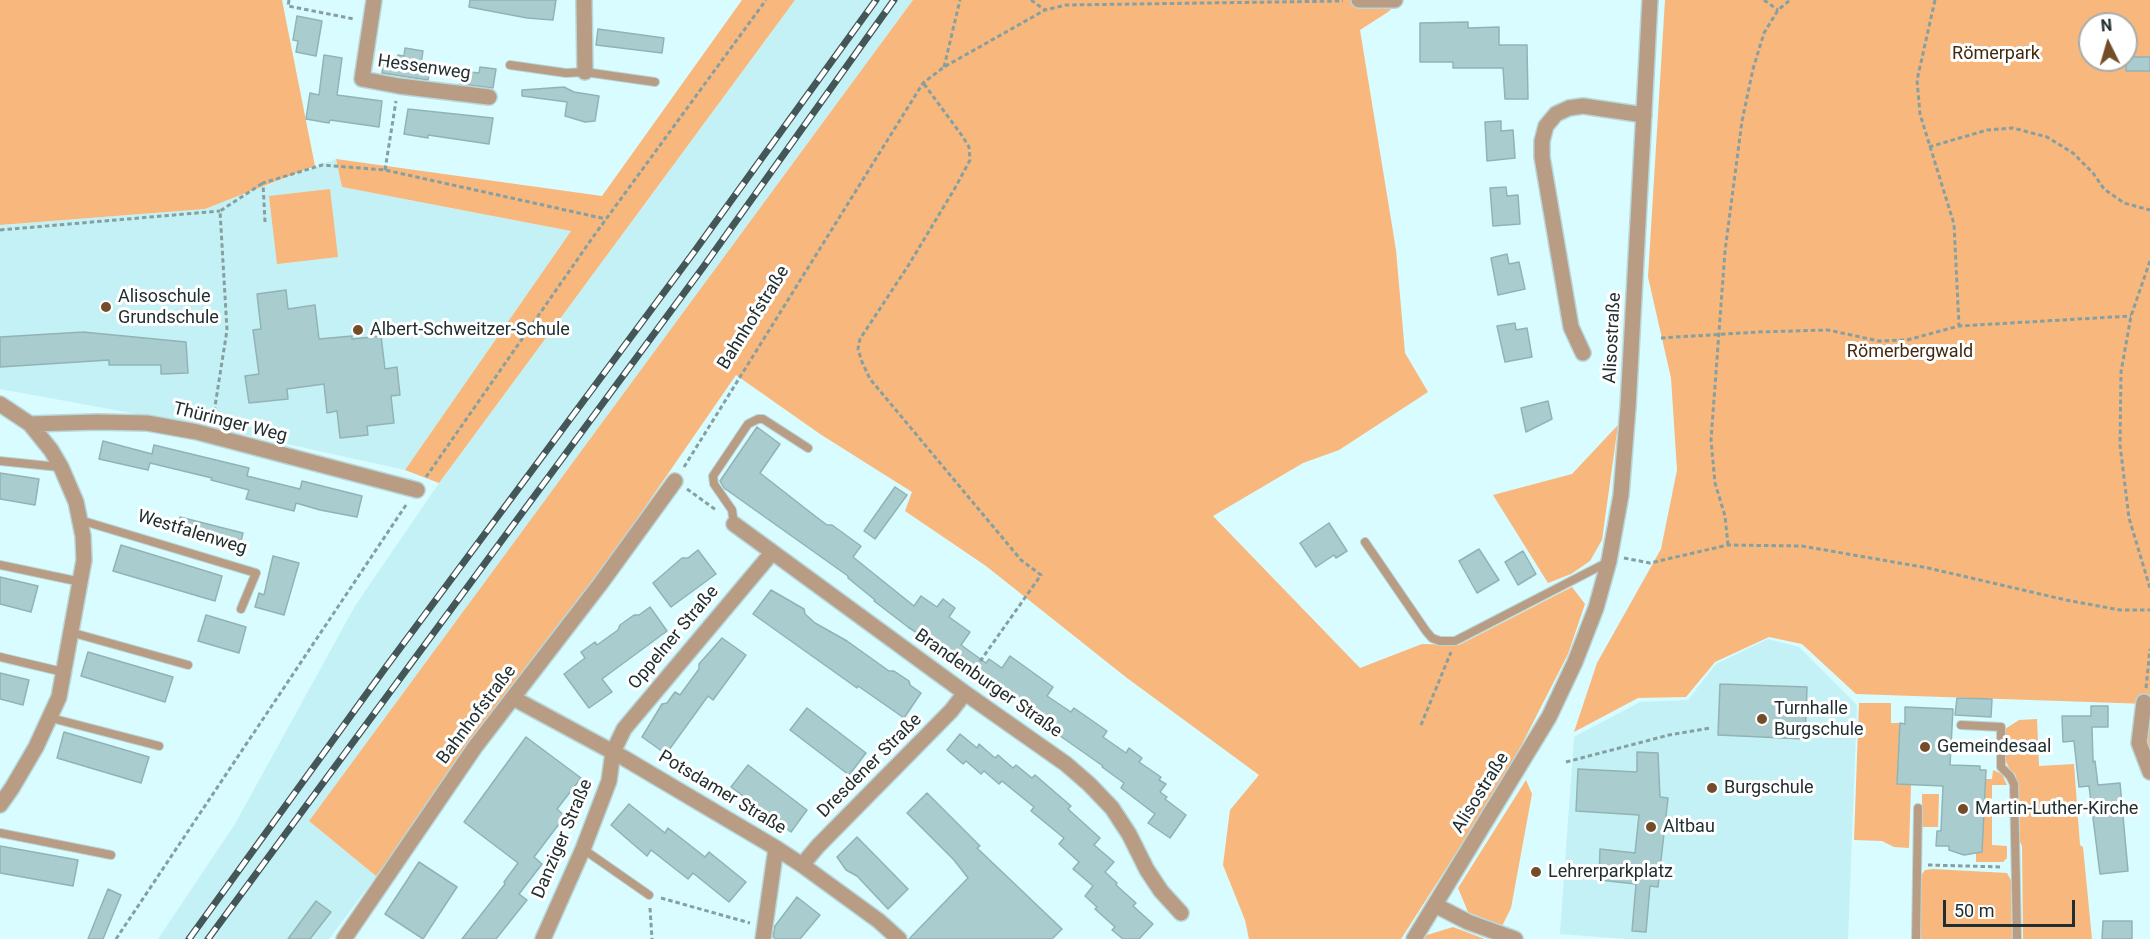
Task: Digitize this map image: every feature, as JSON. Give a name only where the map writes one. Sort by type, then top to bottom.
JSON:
[{"type":"street","name":"Hessenweg","points":[[374,0],[362,79],[489,97]]},
{"type":"street","points":[[584,0],[585,72]]},
{"type":"street","points":[[1359,0],[1395,0]]},
{"type":"street","name":"Alisostraße","points":[[1414,939],[1550,717],[1587,630],[1609,561],[1621,495],[1629,407],[1650,0]]},
{"type":"street","name":"Alisostraße","points":[[1583,353],[1571,327],[1542,157],[1542,141],[1546,126],[1556,114],[1569,108],[1583,106],[1644,115]]},
{"type":"street","points":[[0,404],[30,424],[51,450],[61,467],[72,492],[80,520],[84,560],[59,697],[51,718],[0,805]]},
{"type":"street","name":"Thüringer Weg","points":[[30,424],[147,423],[211,436],[417,490]]},
{"type":"street","name":"Bahnhofstraße","points":[[344,939],[475,747],[675,481]]},
{"type":"street","name":"Brandenburger Straße","points":[[734,524],[771,554],[1066,764],[1089,784],[1112,808],[1129,834],[1147,870],[1161,891],[1181,913]]},
{"type":"street","name":"Oppelner Straße","points":[[613,752],[624,729],[771,554]]},
{"type":"street","name":"Dresdener Straße","points":[[802,865],[943,719],[965,693]]},
{"type":"street","name":"Potsdamer Straße","points":[[513,698],[613,752],[776,848],[879,921],[899,939]]},
{"type":"street","points":[[2144,702],[2139,743],[2150,772]]},
{"type":"street","name":"Danziger Straße","points":[[543,939],[583,849],[609,781],[613,752]]},
{"type":"street","points":[[764,933],[776,848]]},
{"type":"street","points":[[1435,905],[1468,922],[1515,939]]},
{"type":"lane","points":[[510,65],[655,82]]},
{"type":"lane","points":[[734,524],[732,510],[714,484],[713,476],[748,424],[763,419],[808,448]]},
{"type":"lane","points":[[0,461],[61,467]]},
{"type":"lane","name":"Westfalenweg","points":[[80,520],[256,573],[241,609]]},
{"type":"lane","points":[[1365,542],[1426,631],[1432,638],[1440,641],[1455,641],[1609,561]]},
{"type":"lane","points":[[0,565],[81,582]]},
{"type":"lane","points":[[70,632],[188,665]]},
{"type":"lane","points":[[0,657],[63,672]]},
{"type":"lane","points":[[51,718],[159,746]]},
{"type":"lane","points":[[1961,725],[2001,727],[2001,767],[2014,784],[2017,939]]},
{"type":"lane","points":[[1916,939],[1918,808]]},
{"type":"lane","points":[[0,833],[111,855]]},
{"type":"lane","points":[[583,849],[649,895]]},
{"type":"path","points":[[289,0],[288,6],[371,22]]},
{"type":"path","points":[[116,939],[417,490],[606,219],[766,0]]},
{"type":"path","points":[[944,67],[960,0]]},
{"type":"path","points":[[1031,0],[1045,10]]},
{"type":"path","name":"Bahnhofstraße","points":[[675,481],[923,83],[944,67],[1045,10],[1066,5],[1359,0]]},
{"type":"path","points":[[1764,0],[1778,10]]},
{"type":"path","points":[[1728,545],[1725,516],[1715,483],[1711,440],[1725,251],[1742,121],[1753,69],[1764,33],[1778,10],[1790,0]]},
{"type":"path","points":[[1935,0],[1917,80],[1920,114],[1954,224],[1959,326]]},
{"type":"path","points":[[923,83],[963,137],[969,147],[970,160],[908,266],[860,339],[858,349],[870,379],[1021,560],[1041,575],[969,677],[965,693]]},
{"type":"path","points":[[385,170],[399,86]]},
{"type":"path","points":[[1929,147],[1987,130],[2013,128],[2047,137],[2073,153],[2093,172],[2104,189],[2124,203],[2150,210]]},
{"type":"path","points":[[0,230],[220,212],[263,183],[322,165],[385,170],[606,219]]},
{"type":"path","points":[[263,183],[265,222]]},
{"type":"path","points":[[211,436],[227,330],[220,212]]},
{"type":"path","points":[[2150,261],[2131,316],[2121,372],[2120,445],[2128,518],[2150,588]]},
{"type":"path","points":[[1661,338],[1828,330],[1879,340],[1907,340],[1959,326],[2131,316]]},
{"type":"path","points":[[675,481],[734,524]]},
{"type":"path","points":[[1609,561],[1624,558],[1650,563],[1728,545],[1802,546],[1928,568],[2120,610],[2150,610]]},
{"type":"path","points":[[1421,725],[1455,641]]},
{"type":"path","points":[[2144,702],[2150,649]]},
{"type":"path","points":[[1566,762],[1669,735],[1710,728]]},
{"type":"path","points":[[1917,865],[2016,867]]},
{"type":"path","points":[[652,939],[649,895],[764,933]]},
{"type":"shaded area","points":[[795,0],[913,0],[309,821],[376,876],[329,939],[158,939],[235,824],[355,606],[439,483]]},
{"type":"shaded area","name":"Albert-Schweitzer-Schule","points":[[336,159],[342,187],[571,231],[405,470],[219,429],[0,389],[0,225],[205,209]]},
{"type":"shaded area","name":"Burgschule","points":[[1768,639],[1799,647],[1857,705],[1848,939],[1626,939],[1560,934],[1574,737],[1640,702],[1688,700],[1716,664]]},
{"type":"green space","points":[[0,0],[282,0],[315,166],[205,209],[0,225]]},
{"type":"green space","points":[[742,0],[795,0],[439,483],[405,470],[571,231],[342,187],[336,159],[602,196]]},
{"type":"green space","points":[[913,0],[1400,0],[1388,12],[1360,30],[1396,250],[1405,353],[1428,392],[1339,450],[1303,463],[1213,516],[1360,668],[1422,644],[1459,645],[1572,587],[1585,604],[1568,654],[1521,746],[1481,814],[1401,939],[1249,939],[1245,920],[1223,865],[1230,810],[1259,775],[1127,678],[986,566],[905,511],[912,492],[820,434],[736,375],[559,632],[376,876],[309,821]]},
{"type":"green space","name":"Römerbergwald","points":[[1665,0],[2150,0],[2150,759],[2145,739],[2148,704],[1856,694],[1802,644],[1769,637],[1715,662],[1686,697],[1638,698],[1574,732],[1597,663],[1661,549],[1677,470],[1671,378],[1648,277]]},
{"type":"green space","points":[[330,189],[338,257],[277,264],[269,196]]},
{"type":"green space","points":[[1618,425],[1602,540],[1590,561],[1571,574],[1548,583],[1493,495],[1572,474]]},
{"type":"green space","points":[[1859,703],[1891,703],[1891,723],[1900,723],[1897,783],[1911,785],[1909,848],[1894,847],[1882,841],[1854,840]]},
{"type":"green space","points":[[2037,719],[2039,766],[2074,764],[2080,845],[2083,847],[2092,939],[2023,939],[2019,789],[2015,774],[2005,760],[2005,729],[2019,720]]},
{"type":"green space","points":[[1993,770],[2002,774],[2007,785],[1992,785],[1992,845],[2007,846],[2007,858],[2003,862],[1976,862],[1976,850],[1982,850],[1986,779],[1992,779]]},
{"type":"green space","points":[[1526,780],[1532,794],[1511,908],[1502,926],[1468,912],[1458,888]]},
{"type":"green space","points":[[1922,794],[1939,794],[1938,827],[1922,827]]},
{"type":"green space","points":[[1925,870],[2007,873],[2011,880],[2012,939],[1919,939],[1920,877]]},
{"type":"green space","points":[[1453,927],[1485,939],[1424,939],[1427,935]]},
{"type":"building","points":[[470,0],[556,0],[553,20],[527,18],[469,7]]},
{"type":"building","points":[[297,16],[322,21],[316,56],[296,52],[298,41],[293,40]]},
{"type":"building","points":[[1468,22],[1468,28],[1499,27],[1499,45],[1527,45],[1528,99],[1505,99],[1503,68],[1453,68],[1453,62],[1420,62],[1420,23]]},
{"type":"building","points":[[598,29],[664,38],[662,53],[596,45]]},
{"type":"building","points":[[405,48],[423,51],[421,64],[430,65],[428,80],[382,73],[384,59],[397,61],[398,55],[404,56]]},
{"type":"building","points":[[324,55],[342,58],[337,95],[382,101],[379,127],[306,119],[310,93],[319,95]]},
{"type":"building","points":[[2138,57],[2150,57],[2150,71],[2138,71]]},
{"type":"building","points":[[480,67],[496,69],[493,88],[460,84],[462,71],[479,73]]},
{"type":"building","points":[[564,87],[574,92],[599,96],[595,121],[585,122],[565,116],[567,102],[522,96],[522,90]]},
{"type":"building","points":[[408,109],[493,118],[489,144],[428,135],[428,138],[404,134]]},
{"type":"building","points":[[1501,121],[1501,131],[1513,130],[1515,158],[1487,161],[1485,122]]},
{"type":"building","points":[[1506,187],[1507,196],[1518,195],[1520,224],[1493,226],[1490,188]]},
{"type":"building","points":[[1507,254],[1509,264],[1519,262],[1525,289],[1498,295],[1491,258]]},
{"type":"building","points":[[286,290],[288,309],[315,305],[319,339],[381,336],[385,369],[397,367],[400,395],[391,396],[394,423],[367,426],[368,435],[340,438],[337,411],[327,413],[324,384],[287,389],[288,399],[249,403],[245,376],[259,374],[253,330],[261,329],[257,294]]},
{"type":"building","points":[[1515,323],[1516,330],[1527,328],[1532,357],[1505,362],[1497,326]]},
{"type":"building","points":[[83,332],[186,342],[188,373],[161,374],[161,365],[109,365],[109,360],[0,367],[0,337]]},
{"type":"building","points":[[1548,401],[1552,419],[1526,432],[1521,408]]},
{"type":"building","points":[[757,427],[780,444],[760,473],[827,525],[832,525],[861,546],[853,557],[914,606],[921,596],[937,607],[943,599],[955,608],[949,617],[970,632],[961,645],[986,663],[989,659],[1002,668],[1010,656],[1053,687],[1047,696],[1071,712],[1074,708],[1107,731],[1103,737],[1126,753],[1129,748],[1142,758],[1139,762],[1161,777],[1159,780],[1166,784],[1160,792],[1167,797],[1165,799],[1186,815],[1170,838],[1148,823],[1155,814],[1121,788],[1124,783],[1103,766],[1033,717],[1035,713],[1002,689],[908,627],[874,601],[848,576],[724,488],[720,481]]},
{"type":"building","points":[[103,441],[152,454],[154,445],[249,468],[247,476],[300,489],[302,481],[362,496],[357,517],[296,503],[294,511],[246,499],[249,490],[211,480],[212,478],[150,463],[148,470],[99,459]]},
{"type":"building","points":[[0,473],[39,479],[35,505],[0,499]]},
{"type":"building","points":[[895,487],[907,495],[875,539],[864,531]]},
{"type":"building","points":[[180,517],[243,533],[239,549],[177,533]]},
{"type":"building","points":[[1329,523],[1347,551],[1336,558],[1334,555],[1316,567],[1300,543]]},
{"type":"building","points":[[121,545],[222,576],[215,601],[113,571]]},
{"type":"building","points":[[1479,549],[1499,580],[1477,593],[1459,561]]},
{"type":"building","points":[[698,550],[716,574],[671,607],[653,583],[682,558],[688,558]]},
{"type":"building","points":[[1523,551],[1536,574],[1518,585],[1505,562]]},
{"type":"building","points":[[273,556],[299,563],[284,615],[255,607],[259,593],[264,595]]},
{"type":"building","points":[[0,577],[38,586],[31,612],[0,604]]},
{"type":"building","points":[[771,590],[804,609],[805,614],[815,623],[847,641],[889,671],[894,671],[909,681],[910,685],[921,693],[904,718],[858,686],[857,688],[753,614]]},
{"type":"building","points":[[650,607],[667,631],[602,679],[612,692],[589,708],[564,674],[585,658],[581,652],[595,642],[597,645],[618,630],[620,625]]},
{"type":"building","points":[[206,615],[246,627],[239,653],[198,641]]},
{"type":"building","points":[[722,638],[746,655],[713,700],[708,696],[666,754],[642,737],[662,704],[667,703],[675,692],[680,695],[699,669],[699,664]]},
{"type":"building","points":[[88,652],[173,677],[165,702],[81,676]]},
{"type":"building","points":[[0,673],[29,680],[23,705],[0,699]]},
{"type":"building","name":"Turnhalle Burgschule","points":[[1720,684],[1807,687],[1805,739],[1718,735]]},
{"type":"building","points":[[1957,698],[1992,699],[1991,717],[1955,715]]},
{"type":"building","points":[[2091,706],[2108,706],[2108,727],[2092,727],[2093,762],[2095,761],[2098,785],[2120,783],[2128,871],[2100,874],[2089,786],[2079,787],[2074,741],[2063,742],[2062,716],[2091,716]]},
{"type":"building","points":[[1905,707],[1953,709],[1950,765],[1980,766],[1980,770],[1986,770],[1982,852],[1964,855],[1949,850],[1949,846],[1936,846],[1937,831],[1941,831],[1943,786],[1897,784],[1900,723],[1905,724]]},
{"type":"building","points":[[807,708],[866,753],[849,775],[790,730]]},
{"type":"building","points":[[64,732],[149,757],[141,783],[57,758]]},
{"type":"building","points":[[960,734],[977,748],[979,744],[995,758],[998,755],[1013,768],[1016,765],[1032,778],[1035,775],[1071,806],[1068,809],[1100,838],[1094,845],[1114,862],[1105,872],[1136,903],[1133,906],[1153,924],[1139,939],[1123,939],[1112,930],[1115,927],[1095,909],[1097,907],[1085,896],[1093,886],[1073,869],[1079,862],[1059,844],[1064,838],[1031,811],[1034,807],[1002,781],[999,784],[984,771],[981,774],[966,761],[963,764],[947,750]]},
{"type":"building","points":[[526,737],[581,778],[557,809],[565,816],[534,857],[542,864],[519,894],[527,900],[496,939],[462,939],[505,884],[504,882],[518,863],[464,822]]},
{"type":"building","points":[[1637,752],[1658,753],[1660,797],[1668,798],[1658,887],[1650,886],[1646,932],[1632,931],[1636,884],[1599,880],[1600,849],[1635,853],[1639,815],[1576,811],[1578,769],[1637,772]]},
{"type":"building","points":[[748,765],[807,810],[791,832],[731,787]]},
{"type":"building","points":[[927,793],[980,846],[977,848],[1062,929],[1052,939],[909,939],[968,878],[954,860],[907,813]]},
{"type":"building","points":[[629,804],[665,833],[668,828],[705,857],[709,852],[746,882],[729,902],[693,873],[688,879],[651,850],[647,856],[611,825]]},
{"type":"building","points":[[857,837],[908,889],[888,909],[857,876],[846,870],[837,857]]},
{"type":"building","points":[[0,846],[78,860],[73,886],[0,873]]},
{"type":"building","points":[[419,862],[457,887],[423,939],[385,914]]},
{"type":"building","points":[[108,889],[121,895],[103,939],[88,939]]},
{"type":"building","points":[[797,897],[820,915],[800,939],[776,939],[773,937],[775,926]]},
{"type":"building","points":[[316,901],[331,912],[310,939],[288,939]]},
{"type":"building","points":[[2103,921],[2132,921],[2132,939],[2102,939]]},
{"type":"railway","points":[[189,939],[386,667],[694,252],[876,0]]},
{"type":"railway","points":[[208,939],[704,266],[894,0]]},
{"type":"place","name":"Alisoschule Grundschule","points":[[106,307]]},
{"type":"place","name":"Albert-Schweitzer-Schule","points":[[358,330]]},
{"type":"place","name":"Turnhalle Burgschule","points":[[1762,719]]},
{"type":"place","name":"Gemeindesaal","points":[[1925,747]]},
{"type":"place","name":"Burgschule","points":[[1712,788]]},
{"type":"place","name":"Martin-Luther-Kirche","points":[[1963,809]]},
{"type":"place","name":"Altbau","points":[[1651,827]]},
{"type":"place","name":"Lehrerparkplatz","points":[[1536,872]]},
{"type":"park label","name":"Römerpark","points":[[1996,54]]}]
